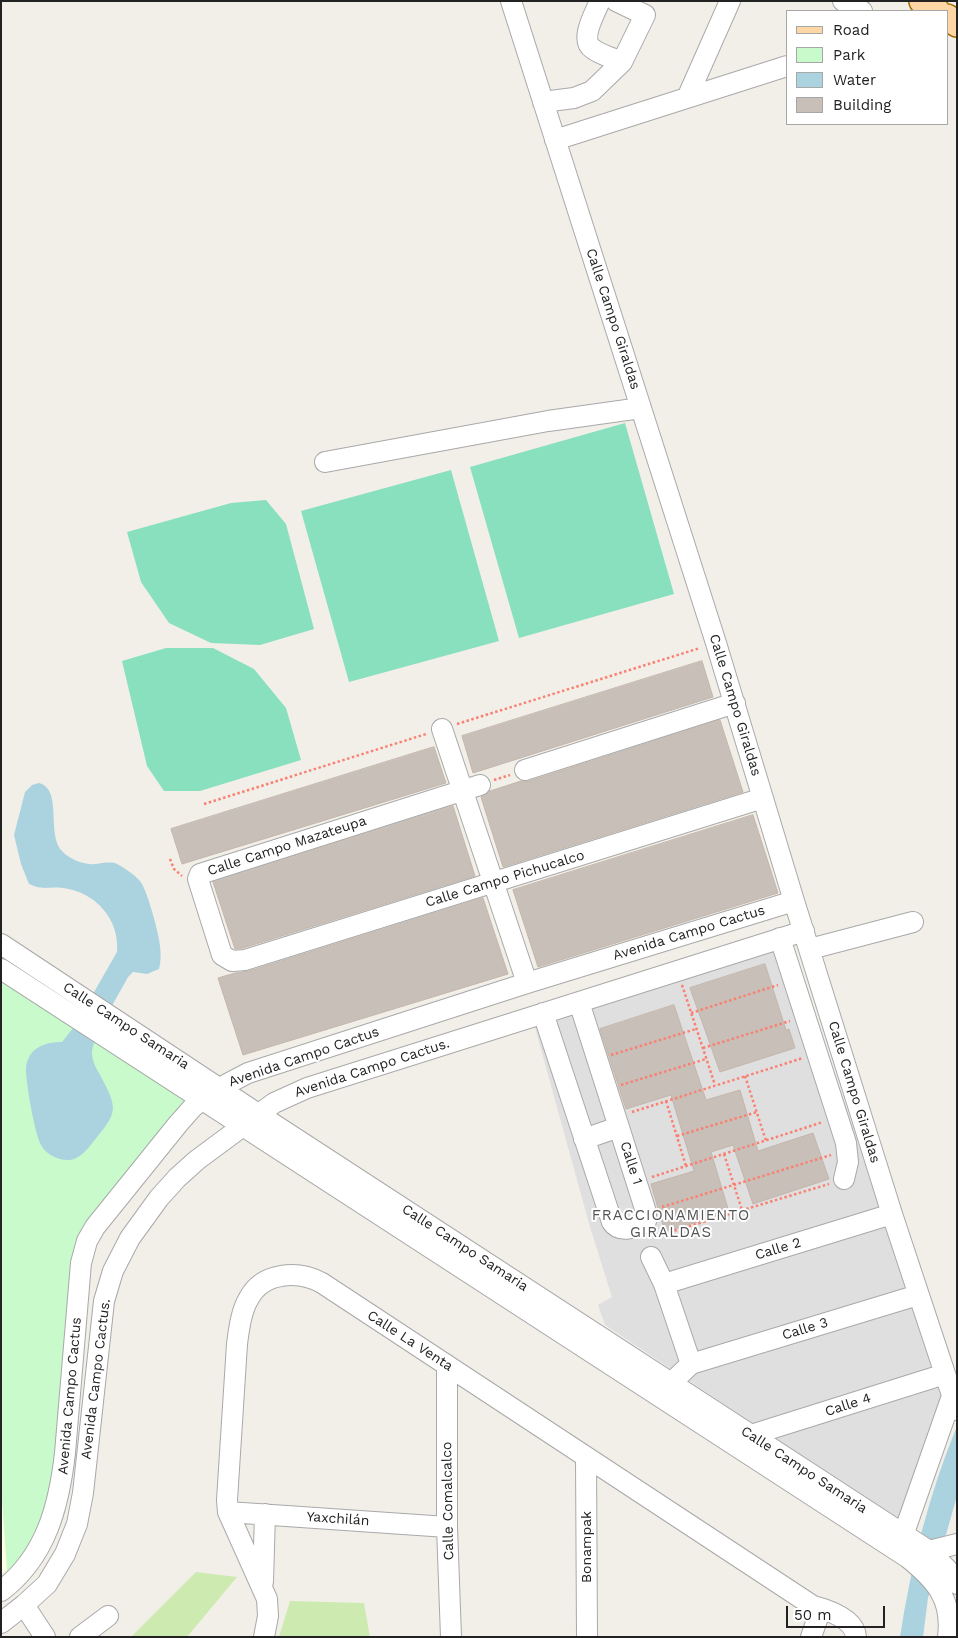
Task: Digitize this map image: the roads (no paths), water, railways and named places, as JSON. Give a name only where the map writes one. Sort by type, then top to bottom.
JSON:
[{"type":"main road","points":[[922,1],[936,10]]},
{"type":"street","name":"Calle Campo Giraldas","points":[[511,1],[716,643],[892,1214],[954,1403]]},
{"type":"street","points":[[600,1],[586,36],[588,43],[591,48],[622,62]]},
{"type":"street","points":[[543,102],[574,98],[592,91],[622,62],[645,14],[616,1]]},
{"type":"street","points":[[687,98],[730,1]]},
{"type":"street","points":[[843,1],[860,10]]},
{"type":"street","points":[[555,140],[786,66]]},
{"type":"street","points":[[325,462],[548,422],[641,408]]},
{"type":"street","points":[[525,770],[735,704]]},
{"type":"street","points":[[442,729],[471,787],[493,884],[526,983]]},
{"type":"street","name":"Calle Campo Mazateupa","points":[[246,960],[232,961],[222,955],[198,879],[200,874],[471,787]]},
{"type":"street","name":"Calle Campo Pichucalco","points":[[246,960],[763,798]]},
{"type":"street","name":"Avenida Campo Cactus","points":[[1,1591],[19,1576],[37,1553],[50,1526],[57,1503],[63,1469],[73,1379],[81,1263],[87,1241],[95,1227],[124,1190],[178,1124],[202,1099],[248,1073],[526,983],[794,901]]},
{"type":"street","name":"Avenida Campo Cactus.","points":[[1,1622],[24,1605],[47,1584],[65,1554],[77,1524],[83,1493],[104,1301],[116,1264],[145,1216],[177,1178],[201,1156],[274,1103],[307,1088],[780,938],[807,940],[913,922]]},
{"type":"street","name":"Calle Campo Giraldas","points":[[780,938],[847,1150],[848,1162],[844,1179]]},
{"type":"street","name":"Calle Campo Samaria","points":[[1,944],[219,1088],[251,1120]]},
{"type":"street","name":"Calle Campo Samaria","points":[[1,969],[202,1099],[251,1120],[923,1558]]},
{"type":"street","name":"Calle 1","points":[[579,1002],[637,1182],[644,1218],[624,1229],[615,1227],[584,1139]]},
{"type":"street","points":[[543,1013],[584,1139],[618,1122]]},
{"type":"street","name":"Calle 2","points":[[664,1284],[892,1214]]},
{"type":"street","points":[[651,1257],[664,1284],[691,1364],[666,1390]]},
{"type":"street","name":"Calle La Venta","points":[[264,1637],[268,1607],[267,1599],[228,1512],[227,1500],[238,1335],[248,1300],[260,1284],[286,1275],[318,1281],[813,1606],[847,1621],[854,1628],[856,1637]]},
{"type":"street","name":"Calle 3","points":[[691,1364],[918,1294]]},
{"type":"street","name":"Calle Comalcalco","points":[[447,1365],[447,1527],[451,1637]]},
{"type":"street","name":"Calle 4","points":[[751,1435],[945,1374]]},
{"type":"street","name":"Calle Campo Samaria","points":[[666,1390],[751,1435],[901,1543]]},
{"type":"street","points":[[901,1543],[954,1403]]},
{"type":"street","name":"Bonampak","points":[[586,1457],[587,1637]]},
{"type":"street","name":"Yaxchilán","points":[[228,1512],[447,1527]]},
{"type":"street","points":[[262,1586],[265,1514]]},
{"type":"street","points":[[923,1558],[957,1544]]},
{"type":"street","points":[[923,1558],[947,1569],[957,1584]]},
{"type":"street","points":[[923,1558],[934,1582],[952,1604],[950,1616],[951,1634]]},
{"type":"street","points":[[24,1605],[45,1637]]},
{"type":"street","points":[[811,1637],[818,1616],[813,1606]]},
{"type":"street","points":[[80,1637],[108,1616]]},
{"type":"water","points":[[39,783],[46,787],[50,794],[53,803],[55,834],[57,843],[62,851],[69,857],[83,863],[115,863],[140,881],[152,912],[160,949],[159,969],[147,974],[133,972],[128,977],[97,1036],[92,1052],[93,1058],[110,1095],[113,1109],[108,1123],[88,1149],[78,1157],[70,1160],[52,1156],[41,1145],[31,1107],[26,1067],[30,1055],[38,1047],[49,1043],[62,1042],[74,1027],[117,952],[117,940],[110,918],[95,901],[75,891],[63,888],[43,888],[29,884],[21,864],[14,835],[25,792],[32,785]]},
{"type":"water","points":[[957,1426],[957,1496],[928,1598],[923,1637],[900,1637],[922,1530]]},
{"type":"district","name":"FRACCIONAMIENTO GIRALDAS","points":[[671,1224]]}]
